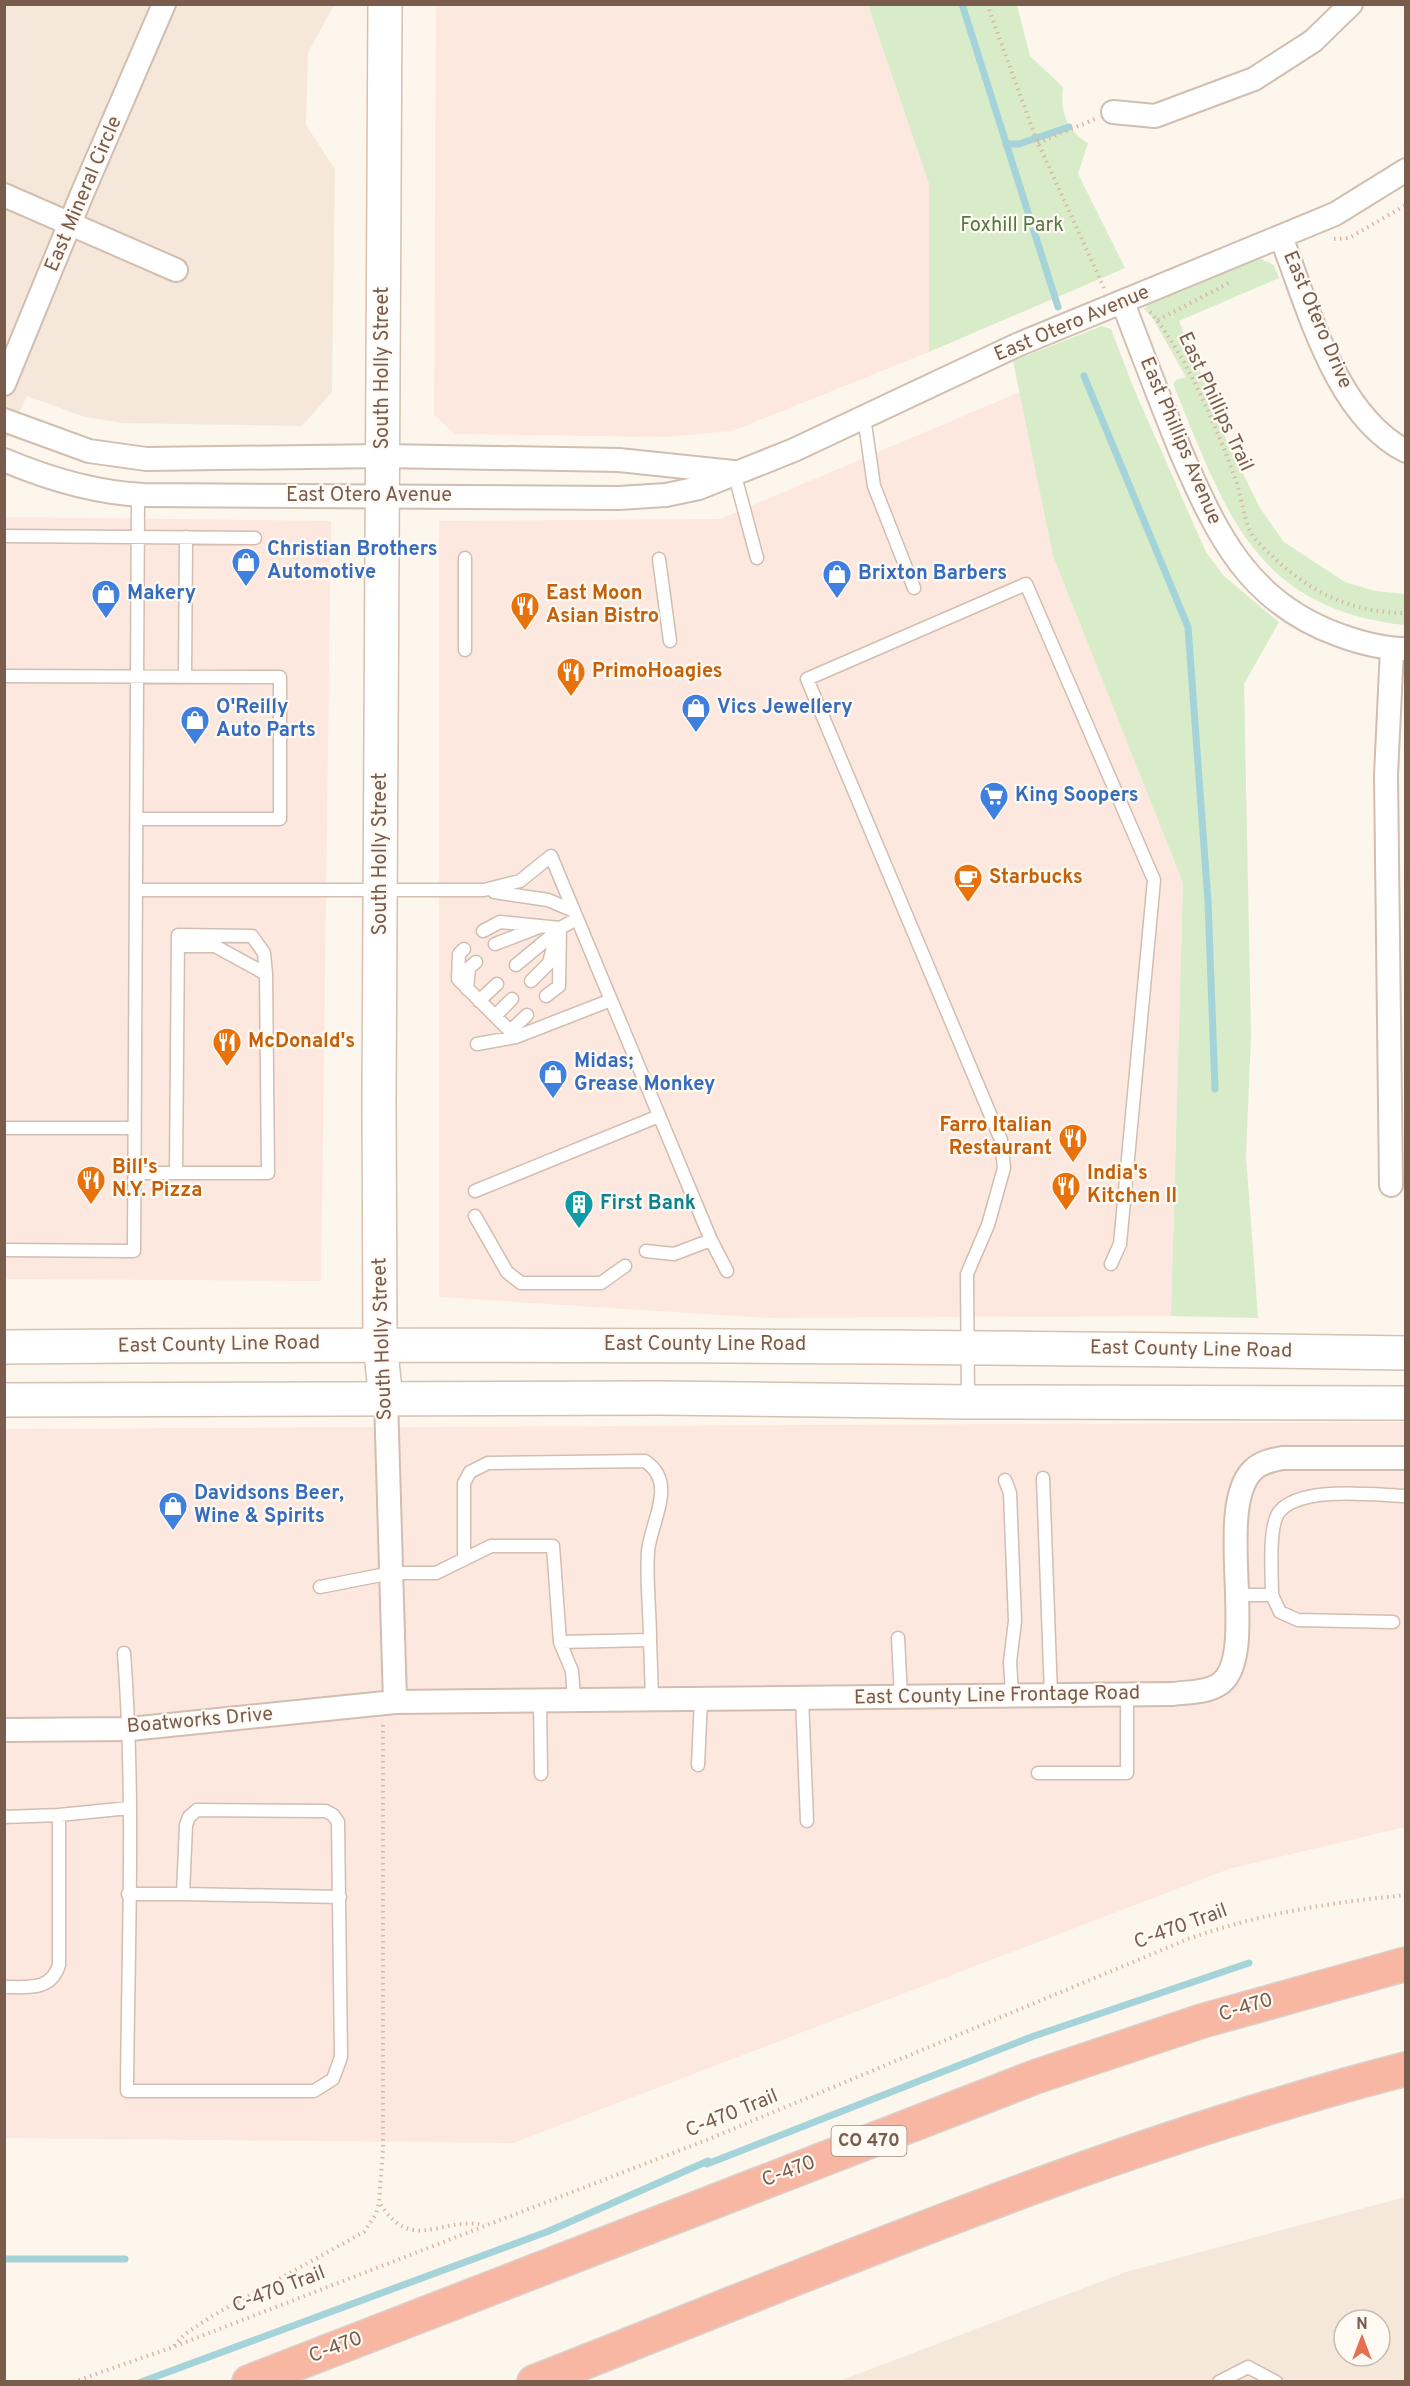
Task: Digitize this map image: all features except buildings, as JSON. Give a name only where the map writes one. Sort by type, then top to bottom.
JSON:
[{"type":"highway","name":"C-470","points":[[249,2382],[1035,2077],[1202,2021],[1406,1964]]},
{"type":"highway","points":[[534,2382],[816,2270],[1085,2168],[1228,2120],[1406,2069]]},
{"type":"main road","name":"South Holly Street","points":[[385,4],[380,1344],[386,1399]]},
{"type":"main road","name":"East County Line Road","points":[[4,1347],[380,1344],[968,1346],[1406,1353]]},
{"type":"main road","points":[[4,1400],[386,1399],[1406,1403]]},
{"type":"street","name":"East Mineral Circle","points":[[4,384],[164,4]]},
{"type":"street","points":[[1113,112],[1155,116],[1254,79],[1313,41],[1351,4]]},
{"type":"street","name":"East Otero Avenue","points":[[4,460],[81,486],[138,495],[619,498],[666,495],[699,488],[734,472],[794,450],[1017,345],[1335,214],[1406,170]]},
{"type":"street","points":[[4,195],[176,270]]},
{"type":"street","name":"East Otero Drive","points":[[1281,237],[1332,366],[1347,393],[1364,417],[1383,437],[1406,451]]},
{"type":"street","name":"East Phillips Avenue","points":[[1123,303],[1208,514],[1232,555],[1260,588],[1286,609],[1319,627],[1364,644],[1399,649]]},
{"type":"street","name":"East Otero Avenue","points":[[4,420],[57,441],[119,457],[293,459],[383,456],[619,460],[734,472]]},
{"type":"street","points":[[1390,1185],[1386,775],[1399,649]]},
{"type":"street","name":"South Holly Street","points":[[386,1399],[395,1702]]},
{"type":"street","name":"East County Line Frontage Road","points":[[395,1702],[1173,1694],[1206,1690],[1218,1685],[1227,1677],[1232,1668],[1236,1635],[1237,1507],[1246,1480],[1253,1470],[1265,1462],[1282,1458],[1406,1458]]},
{"type":"street","name":"Boatworks Drive","points":[[4,1730],[130,1729],[395,1702]]},
{"type":"lane","points":[[864,417],[874,486],[914,588]]},
{"type":"lane","points":[[734,472],[757,558]]},
{"type":"lane","points":[[4,1250],[134,1251],[138,495]]},
{"type":"lane","points":[[4,536],[255,537]]},
{"type":"lane","points":[[185,677],[186,537]]},
{"type":"lane","points":[[465,558],[465,650]]},
{"type":"lane","points":[[659,559],[670,641]]},
{"type":"lane","points":[[968,1402],[968,1274],[988,1225],[1004,1168],[1001,1140],[807,679],[1026,584],[1155,880],[1120,1244],[1111,1264]]},
{"type":"lane","points":[[4,676],[280,677],[280,819],[137,819]]},
{"type":"lane","points":[[484,890],[520,881],[551,856],[711,1240],[727,1271]]},
{"type":"lane","points":[[137,890],[484,890],[548,900],[575,915]]},
{"type":"lane","points":[[516,965],[575,915]]},
{"type":"lane","points":[[483,931],[500,922],[558,930]]},
{"type":"lane","points":[[495,944],[541,926]]},
{"type":"lane","points":[[531,981],[549,963],[558,930]]},
{"type":"lane","points":[[546,996],[559,986],[558,930]]},
{"type":"lane","points":[[134,1173],[176,1173],[268,1173],[266,974],[264,953],[252,936],[178,935],[176,1173]]},
{"type":"lane","points":[[178,946],[214,946],[266,974]]},
{"type":"lane","points":[[464,949],[459,954],[458,979],[513,1034]]},
{"type":"lane","points":[[467,988],[469,968],[476,962]]},
{"type":"lane","points":[[479,1001],[497,984]]},
{"type":"lane","points":[[495,1016],[512,999]]},
{"type":"lane","points":[[477,1044],[611,1000]]},
{"type":"lane","points":[[513,1034],[527,1015]]},
{"type":"lane","points":[[475,1191],[659,1116]]},
{"type":"lane","points":[[4,1128],[135,1128]]},
{"type":"lane","points":[[475,1216],[507,1272],[521,1283],[601,1283],[625,1266]]},
{"type":"lane","points":[[646,1251],[675,1254],[711,1240]]},
{"type":"lane","points":[[464,1559],[464,1483],[470,1472],[488,1463],[645,1461],[654,1468],[661,1480],[661,1502],[648,1550],[652,1699]]},
{"type":"lane","points":[[1042,1478],[1051,1695]]},
{"type":"lane","points":[[1005,1480],[1010,1493],[1015,1622],[1010,1662],[1012,1695]]},
{"type":"lane","points":[[1393,1622],[1298,1620],[1280,1612],[1272,1595],[1273,1532],[1278,1513],[1292,1502],[1312,1495],[1406,1496]]},
{"type":"lane","points":[[320,1587],[391,1573],[436,1573],[491,1546],[554,1546],[560,1642],[572,1671],[574,1700]]},
{"type":"lane","points":[[1237,1595],[1272,1595]]},
{"type":"lane","points":[[898,1638],[901,1697]]},
{"type":"lane","points":[[560,1642],[650,1640]]},
{"type":"lane","points":[[124,1653],[130,1729],[127,2091],[314,2091],[333,2079],[341,2056],[338,1822],[333,1815],[326,1810],[197,1809],[189,1817],[186,1825],[183,1894]]},
{"type":"lane","points":[[1038,1773],[1127,1773],[1127,1694]]},
{"type":"lane","points":[[802,1698],[807,1821]]},
{"type":"lane","points":[[698,1765],[701,1699]]},
{"type":"lane","points":[[540,1700],[541,1774]]},
{"type":"lane","points":[[4,1817],[59,1815],[129,1808]]},
{"type":"lane","points":[[4,1987],[40,1987],[56,1977],[59,1965],[59,1815]]},
{"type":"lane","points":[[128,1894],[340,1897]]},
{"type":"lane","points":[[1219,2382],[1248,2367],[1276,2382]]},
{"type":"path","points":[[987,4],[1036,139],[1101,285]]},
{"type":"path","points":[[1036,139],[1113,112]]},
{"type":"path","points":[[1326,240],[1349,238],[1406,205]]},
{"type":"path","name":"East Phillips Trail","points":[[1239,278],[1158,320],[1203,404],[1229,460],[1251,531],[1264,548],[1311,588],[1331,598],[1368,610],[1406,612]]},
{"type":"path","points":[[173,2347],[185,2334],[212,2316],[364,2232],[376,2214],[383,2150],[382,1727],[395,1702]]},
{"type":"path","name":"C-470 Trail","points":[[73,2382],[173,2347],[785,2108],[1188,1938],[1251,1918],[1294,1909],[1406,1895]]},
{"type":"path","points":[[379,2202],[398,2225],[413,2231],[470,2224],[485,2226]]},
{"type":"shaded area","points":[[5,5],[334,5],[308,53],[306,125],[335,169],[332,392],[302,426],[123,423],[85,417],[27,396],[5,442]]},
{"type":"shaded area","points":[[436,5],[868,5],[929,184],[929,352],[732,431],[663,437],[455,434],[434,415]]},
{"type":"shaded area","points":[[1020,392],[1053,556],[1183,883],[1171,1316],[767,1318],[439,1297],[439,521],[720,519]]},
{"type":"shaded area","points":[[5,517],[331,521],[321,1281],[5,1279]]},
{"type":"shaded area","points":[[1405,1422],[1405,1827],[1229,1869],[513,2143],[5,2138],[5,1429]]},
{"type":"shaded area","points":[[1405,2197],[1405,2381],[837,2382],[1126,2272]]},
{"type":"green space","name":"Foxhill Park","points":[[868,5],[1017,5],[1030,56],[1063,87],[1062,96],[1066,119],[1074,132],[1088,143],[1078,174],[1125,268],[929,352],[929,184]]},
{"type":"green space","points":[[1256,257],[1274,265],[1279,278],[1179,321],[1216,409],[1215,417],[1260,508],[1284,542],[1345,582],[1375,591],[1405,594],[1405,625],[1353,615],[1312,598],[1278,574],[1251,545],[1229,511],[1173,384],[1176,380],[1186,377],[1152,317],[1144,309],[1150,301]]},
{"type":"green space","points":[[1102,326],[1111,329],[1134,389],[1206,552],[1224,576],[1279,622],[1244,684],[1251,1035],[1246,1155],[1258,1318],[1171,1316],[1183,883],[1053,556],[1013,361]]},
{"type":"waterway","points":[[962,4],[1058,307]]},
{"type":"waterway","points":[[1006,144],[1019,144],[1069,127]]},
{"type":"waterway","points":[[1084,376],[1188,627],[1208,901],[1215,1089]]},
{"type":"waterway","points":[[707,2164],[1034,2036],[1249,1963]]},
{"type":"waterway","points":[[141,2382],[549,2231],[708,2161]]},
{"type":"waterway","points":[[4,2259],[125,2259]]},
{"type":"place","name":"Christian Brothers Automotive","points":[[246,588]]},
{"type":"place","name":"Brixton Barbers","points":[[837,600]]},
{"type":"place","name":"Makery","points":[[106,620]]},
{"type":"place","name":"East Moon Asian Bistro","points":[[525,632]]},
{"type":"place","name":"PrimoHoagies","points":[[571,698]]},
{"type":"place","name":"Vics Jewellery","points":[[696,734]]},
{"type":"place","name":"O'Reilly Auto Parts","points":[[195,746]]},
{"type":"place","name":"King Soopers","points":[[994,822]]},
{"type":"place","name":"Starbucks","points":[[968,904]]},
{"type":"place","name":"McDonald's","points":[[227,1068]]},
{"type":"place","name":"Midas; Grease Monkey","points":[[553,1100]]},
{"type":"place","name":"Farro Italian Restaurant","points":[[1073,1164]]},
{"type":"place","name":"Bill's N.Y. Pizza","points":[[91,1206]]},
{"type":"place","name":"India's Kitchen II","points":[[1066,1212]]},
{"type":"place","name":"First Bank","points":[[579,1230]]},
{"type":"place","name":"Davidsons Beer, Wine & Spirits","points":[[173,1532]]}]
